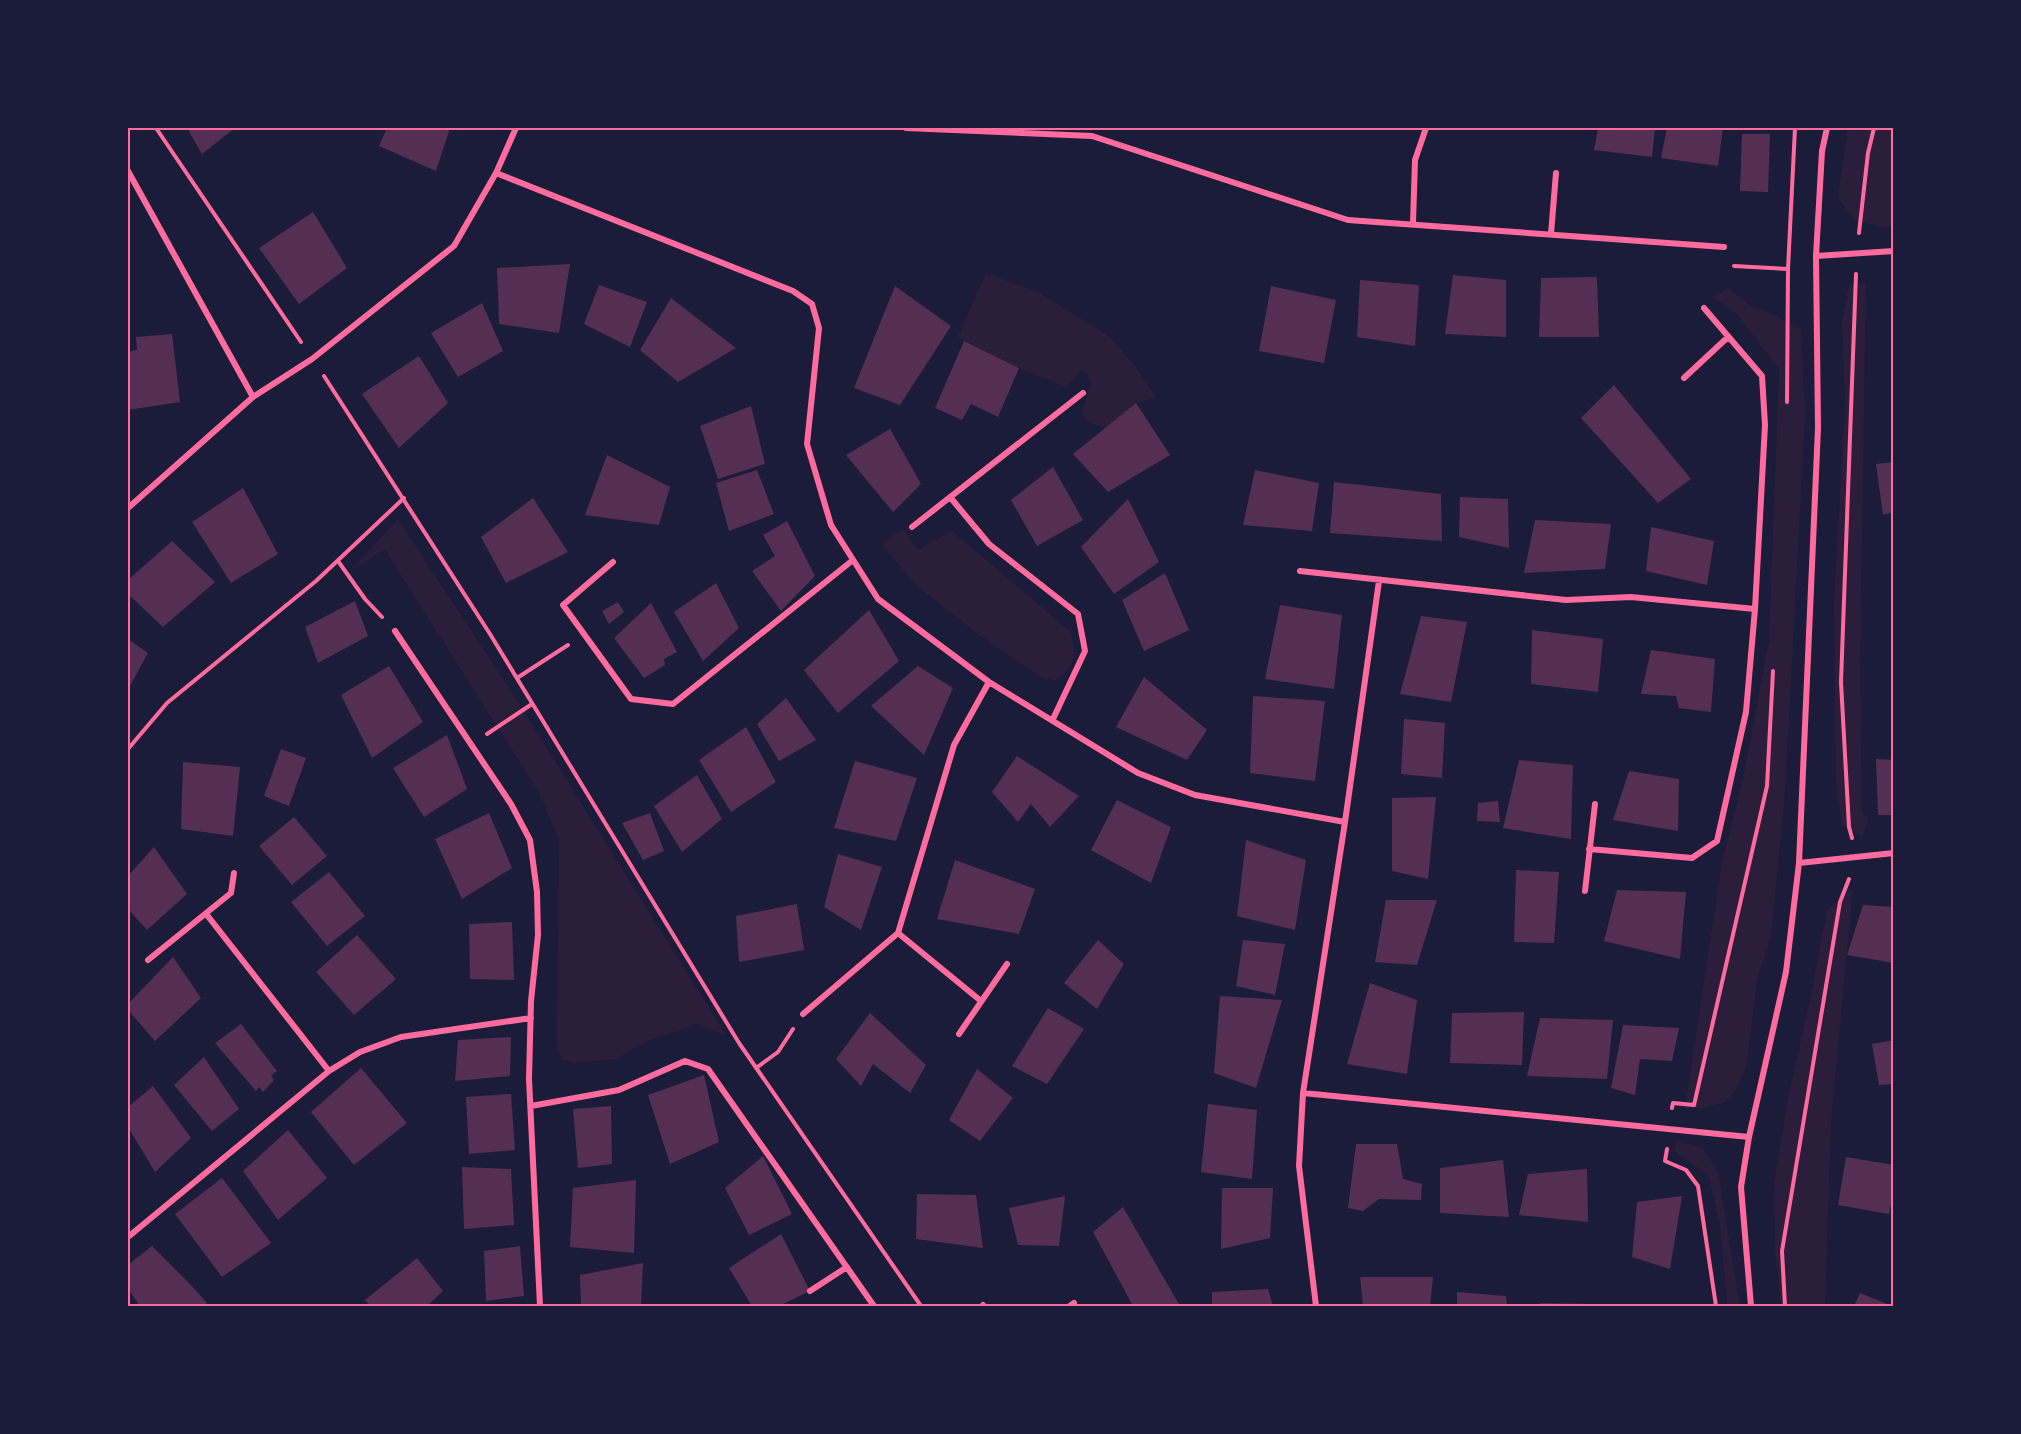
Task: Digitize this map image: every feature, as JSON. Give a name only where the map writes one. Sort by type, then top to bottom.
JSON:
[{"type":"street","points":[[128,508],[253,397],[312,359],[454,246],[496,172],[516,128]]},
{"type":"street","points":[[906,128],[1092,136],[1348,220],[1724,247]]},
{"type":"street","points":[[1092,136],[1094,128]]},
{"type":"street","points":[[1413,223],[1415,160],[1426,128]]},
{"type":"street","points":[[1751,1306],[1742,1187],[1749,1137],[1786,972],[1799,863],[1818,428],[1816,256],[1822,151],[1827,128]]},
{"type":"street","points":[[128,171],[253,397]]},
{"type":"street","points":[[496,172],[793,291],[812,304],[819,328],[807,444],[831,525],[878,599],[989,682],[1138,773],[1195,795],[1346,822]]},
{"type":"street","points":[[1551,234],[1556,173]]},
{"type":"street","points":[[1816,256],[1893,251]]},
{"type":"street","points":[[1589,849],[1692,858],[1717,841],[1746,712],[1755,609],[1765,425],[1762,376],[1704,308]]},
{"type":"street","points":[[1684,378],[1728,337]]},
{"type":"street","points":[[912,527],[1083,393]]},
{"type":"street","points":[[950,497],[989,544],[1078,614],[1086,651],[1053,719]]},
{"type":"street","points":[[613,562],[563,605],[631,699],[673,704],[853,560]]},
{"type":"street","points":[[1300,572],[1566,600],[1631,597],[1755,609]]},
{"type":"street","points":[[1316,1306],[1299,1166],[1303,1093],[1346,822],[1379,581]]},
{"type":"street","points":[[395,631],[511,804],[530,840],[536,876],[538,935],[531,1018],[531,1106],[540,1306]]},
{"type":"street","points":[[803,1014],[898,933],[954,745],[989,682]]},
{"type":"street","points":[[1585,891],[1595,804]]},
{"type":"street","points":[[1799,863],[1893,853]]},
{"type":"street","points":[[148,960],[207,915],[231,893],[234,873]]},
{"type":"street","points":[[207,915],[329,1071]]},
{"type":"street","points":[[898,933],[981,1001]]},
{"type":"street","points":[[959,1034],[1007,964]]},
{"type":"street","points":[[128,1236],[329,1071],[360,1052],[401,1037],[531,1018]]},
{"type":"street","points":[[531,1106],[619,1089],[685,1061],[708,1069],[874,1306]]},
{"type":"street","points":[[1303,1093],[1749,1137]]},
{"type":"street","points":[[810,1291],[848,1267]]},
{"type":"path","points":[[156,128],[404,498],[517,678],[632,871],[756,1068],[921,1306]]},
{"type":"path","points":[[1785,1306],[1782,1251],[1840,902],[1858,857],[1849,827],[1841,682],[1856,253],[1868,153],[1874,128]]},
{"type":"path","points":[[1724,247],[1734,267],[1788,269]]},
{"type":"path","points":[[128,749],[167,703],[338,561],[404,498]]},
{"type":"path","points":[[338,561],[364,599],[395,631]]},
{"type":"path","points":[[517,678],[584,634]]},
{"type":"path","points":[[471,745],[532,704]]},
{"type":"path","points":[[756,1068],[778,1052],[803,1014]]},
{"type":"shaded area","points":[[1848,128],[1893,128],[1893,226],[1881,227],[1854,220],[1838,197]]},
{"type":"shaded area","points":[[986,273],[1040,293],[1110,337],[1134,365],[1156,398],[1136,403],[1106,428],[1095,425],[1084,417],[1083,411],[1091,382],[1087,373],[1081,370],[1066,387],[1019,368],[958,337]]},
{"type":"shaded area","points":[[1866,283],[1860,664],[1862,814],[1869,818],[1862,837],[1842,824],[1836,787],[1834,600],[1845,404],[1842,321],[1849,285]]},
{"type":"shaded area","points":[[1728,288],[1752,307],[1766,311],[1801,329],[1805,415],[1785,793],[1771,937],[1757,980],[1747,1064],[1736,1090],[1725,1102],[1701,1108],[1685,1108],[1722,862],[1744,773],[1769,640],[1779,369],[1737,314],[1712,297]]},
{"type":"shaded area","points":[[398,519],[525,713],[726,1035],[696,1024],[643,1043],[617,1059],[575,1063],[563,1060],[557,1049],[559,839],[537,789],[385,550],[351,570]]},
{"type":"shaded area","points":[[903,529],[917,550],[952,531],[1071,632],[1074,654],[1067,670],[1055,680],[1042,678],[979,635],[916,585],[881,544]]},
{"type":"shaded area","points":[[1853,888],[1831,1121],[1825,1306],[1781,1306],[1775,1248],[1774,1183],[1788,1098],[1827,910]]},
{"type":"shaded area","points":[[1677,1141],[1703,1148],[1718,1172],[1740,1306],[1725,1306],[1727,1301],[1720,1228],[1709,1176],[1674,1151]]},
{"type":"building","points":[[187,128],[235,128],[202,154]]},
{"type":"building","points":[[387,128],[450,128],[436,171],[379,146]]},
{"type":"building","points":[[1598,128],[1655,128],[1652,157],[1594,150]]},
{"type":"building","points":[[1667,128],[1723,128],[1718,166],[1661,158]]},
{"type":"building","points":[[1742,134],[1770,134],[1768,192],[1740,191]]},
{"type":"building","points":[[313,212],[347,268],[299,304],[259,248]]},
{"type":"building","points":[[570,264],[559,333],[499,324],[497,268]]},
{"type":"building","points":[[1453,275],[1506,280],[1506,337],[1445,334]]},
{"type":"building","points":[[1597,277],[1599,337],[1539,337],[1541,278]]},
{"type":"building","points":[[1360,280],[1419,285],[1415,346],[1357,337]]},
{"type":"building","points":[[599,285],[647,302],[630,347],[584,324]]},
{"type":"building","points":[[895,286],[951,326],[900,405],[854,388]]},
{"type":"building","points":[[1271,286],[1336,300],[1324,363],[1259,351]]},
{"type":"building","points":[[671,298],[736,348],[678,382],[640,350]]},
{"type":"building","points":[[482,303],[503,351],[458,377],[431,333]]},
{"type":"building","points":[[172,334],[180,402],[128,410],[128,352],[137,350],[136,337]]},
{"type":"building","points":[[964,341],[1019,368],[998,417],[971,404],[962,420],[935,408]]},
{"type":"building","points":[[419,356],[448,403],[399,448],[362,394]]},
{"type":"building","points":[[1614,385],[1691,479],[1658,503],[1581,418]]},
{"type":"building","points":[[1136,403],[1170,455],[1108,492],[1073,454]]},
{"type":"building","points":[[751,406],[765,464],[718,479],[700,426]]},
{"type":"building","points":[[890,429],[921,484],[893,512],[846,455]]},
{"type":"building","points":[[607,455],[670,487],[659,525],[585,515]]},
{"type":"building","points":[[1894,462],[1894,512],[1883,515],[1876,464]]},
{"type":"building","points":[[1053,467],[1083,520],[1037,546],[1011,500]]},
{"type":"building","points":[[757,470],[774,514],[729,531],[716,483]]},
{"type":"building","points":[[1255,470],[1319,483],[1312,531],[1243,525]]},
{"type":"building","points":[[1334,482],[1441,494],[1442,541],[1330,533]]},
{"type":"building","points":[[243,488],[278,554],[231,583],[192,522]]},
{"type":"building","points":[[1460,497],[1508,499],[1509,548],[1459,537]]},
{"type":"building","points":[[533,498],[568,552],[506,583],[481,537]]},
{"type":"building","points":[[1128,499],[1159,562],[1114,594],[1081,547]]},
{"type":"building","points":[[1535,520],[1611,524],[1605,569],[1524,573]]},
{"type":"building","points":[[787,521],[815,576],[781,611],[752,571],[775,556],[763,535]]},
{"type":"building","points":[[1651,527],[1714,541],[1707,585],[1646,571]]},
{"type":"building","points":[[172,541],[215,582],[163,627],[128,594],[128,580]]},
{"type":"building","points":[[1165,573],[1189,630],[1144,651],[1122,600]]},
{"type":"building","points":[[716,583],[739,628],[703,661],[674,612]]},
{"type":"building","points":[[355,601],[368,636],[318,663],[305,627]]},
{"type":"building","points":[[618,602],[624,612],[609,624],[602,611]]},
{"type":"building","points":[[651,603],[677,652],[664,659],[665,665],[644,678],[614,638]]},
{"type":"building","points":[[1280,605],[1342,615],[1334,689],[1265,679]]},
{"type":"building","points":[[869,610],[899,661],[838,713],[804,670]]},
{"type":"building","points":[[1421,616],[1467,622],[1451,702],[1400,694]]},
{"type":"building","points":[[1532,630],[1603,639],[1598,692],[1531,684]]},
{"type":"building","points":[[128,639],[148,653],[130,686],[128,685]]},
{"type":"building","points":[[1651,650],[1715,659],[1711,712],[1679,708],[1676,696],[1641,694]]},
{"type":"building","points":[[389,666],[423,722],[372,758],[341,695]]},
{"type":"building","points":[[918,666],[953,688],[924,755],[871,706]]},
{"type":"building","points":[[1144,677],[1207,730],[1187,760],[1116,727]]},
{"type":"building","points":[[1253,696],[1325,701],[1315,781],[1250,773]]},
{"type":"building","points":[[786,698],[816,740],[779,761],[757,724]]},
{"type":"building","points":[[1404,719],[1445,723],[1442,778],[1401,774]]},
{"type":"building","points":[[746,727],[776,782],[731,812],[699,760]]},
{"type":"building","points":[[447,735],[467,789],[424,817],[393,768]]},
{"type":"building","points":[[281,749],[306,758],[289,806],[264,796]]},
{"type":"building","points":[[1017,756],[1079,796],[1050,827],[1031,804],[1018,822],[992,792]]},
{"type":"building","points":[[1876,759],[1894,760],[1894,815],[1878,815]]},
{"type":"building","points":[[1519,760],[1573,765],[1571,839],[1503,828]]},
{"type":"building","points":[[855,761],[917,778],[896,841],[834,828]]},
{"type":"building","points":[[183,762],[240,767],[233,836],[181,829]]},
{"type":"building","points":[[1629,771],[1679,779],[1678,831],[1613,820]]},
{"type":"building","points":[[697,775],[722,819],[682,852],[654,806]]},
{"type":"building","points":[[1436,797],[1428,879],[1392,871],[1392,798]]},
{"type":"building","points":[[1117,800],[1171,827],[1151,883],[1091,850]]},
{"type":"building","points":[[1498,801],[1500,822],[1477,821],[1478,803]]},
{"type":"building","points":[[489,813],[512,868],[462,899],[435,839]]},
{"type":"building","points":[[650,813],[664,851],[643,860],[622,823]]},
{"type":"building","points":[[294,817],[327,856],[292,885],[259,846]]},
{"type":"building","points":[[1246,840],[1306,860],[1295,930],[1237,916]]},
{"type":"building","points":[[154,847],[187,894],[147,930],[128,909],[128,876]]},
{"type":"building","points":[[838,854],[882,867],[861,930],[824,907]]},
{"type":"building","points":[[955,860],[1035,889],[1019,934],[937,919]]},
{"type":"building","points":[[1516,870],[1559,872],[1554,943],[1514,942]]},
{"type":"building","points":[[329,872],[365,916],[327,946],[291,902]]},
{"type":"building","points":[[1617,890],[1686,892],[1680,959],[1604,941]]},
{"type":"building","points":[[1386,900],[1437,900],[1417,965],[1375,962]]},
{"type":"building","points":[[797,904],[804,950],[739,962],[736,916]]},
{"type":"building","points":[[1863,905],[1894,907],[1894,963],[1847,955]]},
{"type":"building","points":[[512,922],[514,980],[470,979],[469,924]]},
{"type":"building","points":[[357,935],[396,979],[354,1015],[316,972]]},
{"type":"building","points":[[1098,940],[1124,964],[1097,1009],[1064,983]]},
{"type":"building","points":[[1243,940],[1285,944],[1275,995],[1236,986]]},
{"type":"building","points":[[173,957],[201,998],[155,1041],[128,1010],[128,1004]]},
{"type":"building","points":[[1370,983],[1417,1000],[1407,1074],[1347,1064]]},
{"type":"building","points":[[1220,996],[1282,1000],[1256,1088],[1214,1073]]},
{"type":"building","points":[[1048,1008],[1084,1029],[1047,1084],[1012,1066]]},
{"type":"building","points":[[1524,1012],[1522,1065],[1450,1063],[1452,1013]]},
{"type":"building","points":[[870,1013],[926,1065],[910,1093],[873,1064],[861,1086],[836,1059]]},
{"type":"building","points":[[1540,1018],[1613,1020],[1607,1079],[1527,1076]]},
{"type":"building","points":[[241,1024],[277,1071],[271,1075],[274,1080],[263,1092],[259,1087],[256,1091],[215,1043]]},
{"type":"building","points":[[1623,1025],[1679,1028],[1672,1061],[1640,1059],[1635,1095],[1611,1088]]},
{"type":"building","points":[[511,1037],[510,1076],[455,1081],[458,1040]]},
{"type":"building","points":[[1894,1040],[1894,1084],[1879,1085],[1872,1044]]},
{"type":"building","points":[[204,1057],[239,1109],[212,1131],[174,1085]]},
{"type":"building","points":[[361,1068],[407,1123],[354,1165],[311,1112]]},
{"type":"building","points":[[977,1069],[1013,1098],[980,1141],[949,1120]]},
{"type":"building","points":[[704,1075],[719,1142],[670,1164],[648,1095]]},
{"type":"building","points":[[153,1086],[191,1138],[155,1172],[128,1127],[128,1107]]},
{"type":"building","points":[[511,1094],[515,1150],[469,1154],[466,1097]]},
{"type":"building","points":[[1208,1104],[1257,1110],[1252,1179],[1201,1172]]},
{"type":"building","points":[[611,1106],[612,1164],[578,1168],[573,1109]]},
{"type":"building","points":[[288,1130],[327,1178],[278,1220],[243,1171]]},
{"type":"building","points":[[1356,1144],[1397,1144],[1403,1179],[1422,1184],[1421,1200],[1379,1199],[1363,1211],[1348,1208]]},
{"type":"building","points":[[763,1156],[792,1214],[749,1235],[725,1188]]},
{"type":"building","points":[[1846,1157],[1894,1165],[1894,1189],[1889,1214],[1838,1205]]},
{"type":"building","points":[[1503,1160],[1509,1217],[1440,1213],[1440,1168]]},
{"type":"building","points":[[462,1167],[511,1169],[514,1225],[464,1229]]},
{"type":"building","points":[[1587,1169],[1588,1222],[1519,1215],[1528,1174]]},
{"type":"building","points":[[222,1178],[271,1243],[222,1277],[175,1214]]},
{"type":"building","points":[[636,1180],[634,1253],[570,1247],[573,1188]]},
{"type":"building","points":[[1222,1188],[1273,1188],[1270,1238],[1221,1249]]},
{"type":"building","points":[[917,1194],[976,1195],[983,1248],[916,1239]]},
{"type":"building","points":[[1065,1196],[1059,1246],[1018,1245],[1009,1208]]},
{"type":"building","points":[[1682,1196],[1670,1269],[1632,1257],[1637,1202]]},
{"type":"building","points":[[1123,1207],[1180,1306],[1133,1306],[1093,1232]]},
{"type":"building","points":[[781,1234],[810,1291],[779,1306],[752,1306],[729,1268]]},
{"type":"building","points":[[152,1246],[207,1303],[203,1306],[140,1306],[128,1289],[128,1265]]},
{"type":"building","points":[[520,1246],[524,1296],[486,1301],[484,1251]]},
{"type":"building","points":[[417,1258],[443,1291],[427,1306],[370,1306],[365,1300]]},
{"type":"building","points":[[643,1263],[641,1306],[581,1306],[580,1275]]},
{"type":"building","points":[[1360,1277],[1433,1277],[1430,1306],[1363,1306]]},
{"type":"building","points":[[1268,1289],[1273,1306],[1212,1306],[1212,1292]]},
{"type":"building","points":[[1457,1292],[1506,1296],[1507,1306],[1457,1306]]},
{"type":"building","points":[[1860,1293],[1892,1306],[1854,1306]]},
{"type":"building","points":[[1540,1303],[1593,1304],[1593,1306],[1540,1306]]}]
